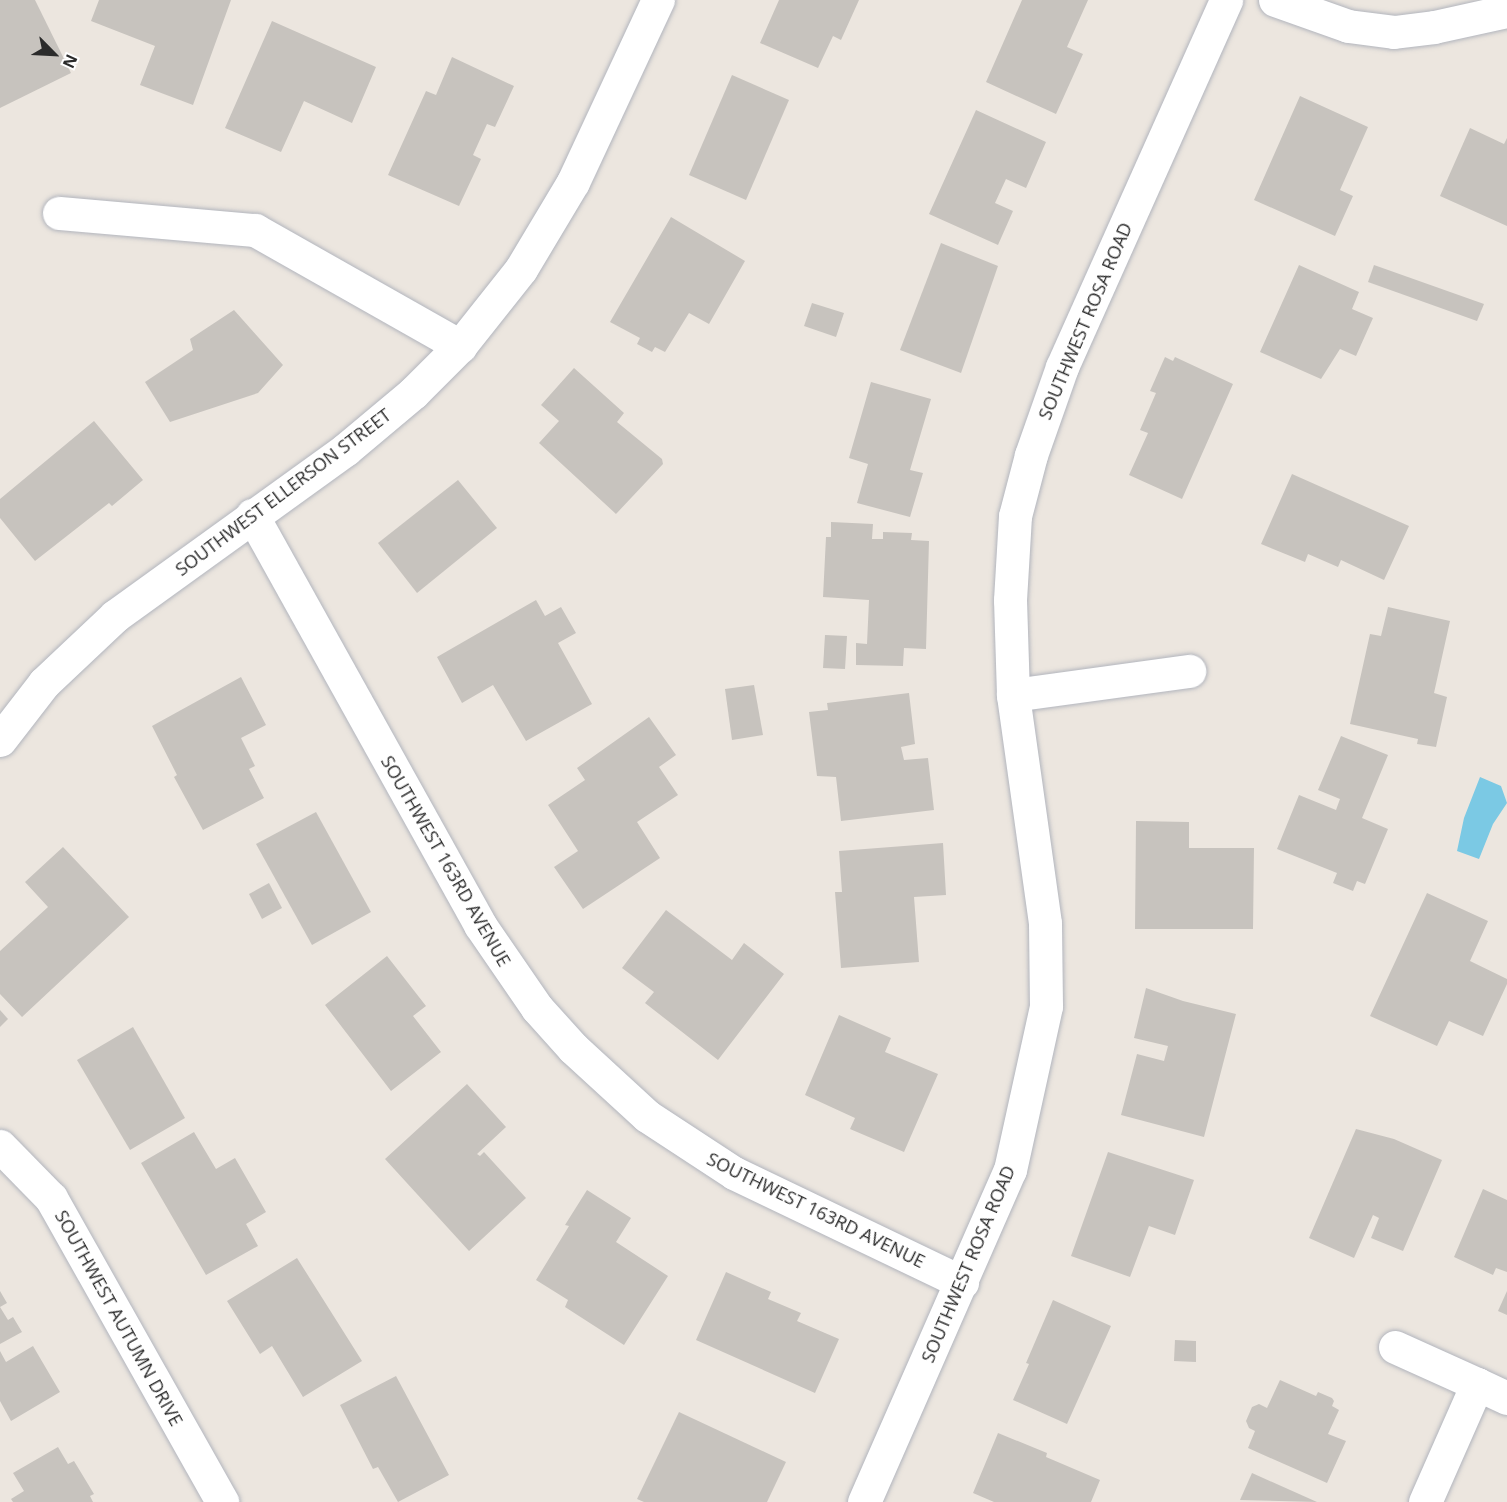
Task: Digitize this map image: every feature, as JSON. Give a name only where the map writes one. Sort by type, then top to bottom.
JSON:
[{"type":"street","name":"SOUTHWEST ELLERSON STREET","points":[[0,740],[44,683],[115,616],[345,450],[413,393],[460,346],[521,269],[573,182],[658,0]]},
{"type":"street","name":"SOUTHWEST ROSA ROAD","points":[[864,1502],[1010,1170],[1046,1006],[1046,922],[1013,695],[1010,600],[1016,516],[1032,454],[1062,367],[1226,0]]},
{"type":"street","points":[[1275,0],[1348,26],[1394,32],[1434,27],[1507,11]]},
{"type":"street","points":[[59,213],[255,230],[460,346]]},
{"type":"street","name":"SOUTHWEST 163RD AVENUE","points":[[252,515],[480,925],[537,1008],[566,1040],[647,1116],[700,1153],[734,1173],[962,1282]]},
{"type":"street","points":[[1013,695],[1189,671]]},
{"type":"street","name":"SOUTHWEST AUTUMN DRIVE","points":[[0,1146],[51,1198],[222,1502]]},
{"type":"street","points":[[1395,1347],[1507,1398]]},
{"type":"street","points":[[1425,1502],[1477,1384]]},
{"type":"water","points":[[1480,777],[1501,786],[1507,803],[1493,824],[1479,859],[1457,851],[1464,818]]},
{"type":"building","points":[[0,0],[35,0],[71,73],[0,108]]},
{"type":"building","points":[[99,0],[231,0],[193,105],[140,85],[155,46],[91,21]]},
{"type":"building","points":[[779,0],[859,0],[841,40],[833,36],[818,68],[760,43]]},
{"type":"building","points":[[1022,0],[1088,0],[1067,47],[1083,54],[1056,114],[986,82]]},
{"type":"building","points":[[272,21],[376,67],[352,123],[304,101],[281,152],[225,128]]},
{"type":"building","points":[[452,57],[514,86],[495,127],[487,124],[473,155],[481,159],[459,206],[388,175],[426,91],[436,95]]},
{"type":"building","points":[[732,75],[789,100],[746,200],[689,175]]},
{"type":"building","points":[[1300,96],[1368,127],[1340,190],[1353,196],[1335,236],[1254,200]]},
{"type":"building","points":[[976,110],[1046,142],[1026,188],[1006,179],[995,203],[1013,211],[998,245],[929,214]]},
{"type":"building","points":[[1470,128],[1504,144],[1507,138],[1507,226],[1440,196]]},
{"type":"building","points":[[671,217],[745,261],[709,324],[689,313],[665,352],[655,347],[652,352],[637,344],[640,338],[610,322]]},
{"type":"building","points":[[941,243],[998,266],[961,373],[900,350]]},
{"type":"building","points":[[1299,265],[1359,292],[1352,309],[1373,318],[1356,356],[1340,349],[1321,379],[1260,352]]},
{"type":"building","points":[[1374,265],[1484,304],[1477,321],[1368,282]]},
{"type":"building","points":[[812,303],[844,313],[836,337],[804,326]]},
{"type":"building","points":[[234,310],[283,365],[258,393],[170,422],[145,382],[193,350],[190,339]]},
{"type":"building","points":[[1165,357],[1173,361],[1175,357],[1233,384],[1182,499],[1129,475],[1148,433],[1140,430],[1156,393],[1150,391]]},
{"type":"building","points":[[574,368],[624,413],[617,422],[662,459],[663,464],[616,514],[539,443],[559,421],[541,405]]},
{"type":"building","points":[[871,382],[931,399],[910,470],[923,473],[910,517],[857,503],[868,464],[849,458]]},
{"type":"building","points":[[94,421],[143,480],[112,506],[109,503],[35,561],[0,518],[0,499]]},
{"type":"building","points":[[1292,474],[1409,526],[1384,580],[1341,560],[1338,567],[1308,554],[1305,562],[1261,544]]},
{"type":"building","points":[[458,480],[497,528],[417,593],[378,543]]},
{"type":"building","points":[[831,522],[873,524],[872,539],[883,539],[883,532],[912,533],[911,540],[929,541],[926,649],[904,648],[903,666],[856,665],[856,643],[867,644],[869,600],[823,597],[826,537],[831,537]]},
{"type":"building","points":[[536,600],[545,616],[561,607],[576,633],[558,643],[592,704],[526,741],[493,685],[462,703],[437,657]]},
{"type":"building","points":[[1388,607],[1450,621],[1434,693],[1447,697],[1436,747],[1417,744],[1418,739],[1350,724],[1370,634],[1381,636]]},
{"type":"building","points":[[825,635],[847,636],[845,669],[823,668]]},
{"type":"building","points":[[241,677],[266,725],[241,738],[255,766],[249,769],[264,798],[203,830],[174,777],[177,775],[152,726]]},
{"type":"building","points":[[754,685],[763,735],[732,740],[725,689]]},
{"type":"building","points":[[909,693],[915,744],[901,747],[904,760],[928,758],[934,810],[841,821],[836,777],[817,776],[809,712],[828,710],[827,703]]},
{"type":"building","points":[[649,717],[676,755],[659,767],[678,795],[637,822],[660,858],[583,909],[554,867],[578,851],[548,805],[585,780],[577,768]]},
{"type":"building","points":[[1341,736],[1388,755],[1362,818],[1388,829],[1365,884],[1357,881],[1353,891],[1333,883],[1337,873],[1277,849],[1299,795],[1336,810],[1340,799],[1318,790]]},
{"type":"building","points":[[316,812],[371,912],[312,945],[256,844]]},
{"type":"building","points":[[1136,821],[1189,822],[1189,848],[1254,848],[1253,929],[1135,929]]},
{"type":"building","points":[[943,843],[946,895],[914,897],[919,962],[841,968],[835,892],[842,892],[839,851]]},
{"type":"building","points":[[63,847],[129,917],[22,1017],[0,994],[0,951],[48,907],[25,882]]},
{"type":"building","points":[[269,883],[282,908],[262,919],[249,894]]},
{"type":"building","points":[[1427,893],[1488,921],[1470,961],[1507,979],[1507,984],[1483,1036],[1449,1021],[1437,1046],[1370,1016]]},
{"type":"building","points":[[666,910],[732,960],[744,943],[784,974],[718,1060],[645,1003],[654,992],[622,968]]},
{"type":"building","points":[[387,956],[426,1006],[413,1016],[441,1052],[391,1091],[325,1005]]},
{"type":"building","points":[[1146,988],[1183,1001],[1236,1014],[1204,1137],[1121,1115],[1137,1054],[1164,1061],[1168,1046],[1134,1038]]},
{"type":"building","points":[[0,1010],[8,1019],[0,1027]]},
{"type":"building","points":[[839,1015],[891,1038],[885,1052],[938,1074],[904,1152],[850,1129],[855,1118],[805,1095]]},
{"type":"building","points":[[133,1027],[185,1118],[130,1150],[77,1060]]},
{"type":"building","points":[[467,1084],[506,1127],[477,1154],[480,1156],[484,1152],[526,1198],[469,1251],[385,1159]]},
{"type":"building","points":[[1356,1129],[1394,1139],[1442,1160],[1403,1251],[1371,1238],[1379,1218],[1373,1215],[1354,1258],[1309,1238]]},
{"type":"building","points":[[194,1132],[216,1169],[235,1158],[266,1212],[246,1224],[258,1246],[206,1275],[141,1163]]},
{"type":"building","points":[[1108,1152],[1194,1180],[1175,1235],[1149,1226],[1130,1277],[1071,1256]]},
{"type":"building","points":[[1483,1189],[1507,1200],[1507,1272],[1496,1268],[1493,1275],[1454,1257]]},
{"type":"building","points":[[587,1190],[631,1218],[616,1242],[668,1276],[624,1345],[565,1307],[568,1300],[536,1280],[569,1226],[565,1225]]},
{"type":"building","points":[[297,1258],[362,1361],[303,1397],[272,1346],[260,1354],[227,1301]]},
{"type":"building","points":[[726,1272],[771,1292],[768,1299],[801,1313],[797,1321],[839,1339],[815,1393],[696,1340]]},
{"type":"building","points":[[0,1291],[7,1303],[0,1307]]},
{"type":"building","points":[[1507,1291],[1507,1315],[1498,1311]]},
{"type":"building","points":[[1053,1300],[1111,1326],[1067,1424],[1013,1400]]},
{"type":"building","points":[[0,1307],[8,1320],[13,1317],[22,1332],[0,1344]]},
{"type":"building","points":[[1175,1340],[1196,1341],[1196,1362],[1174,1361]]},
{"type":"building","points":[[33,1346],[60,1392],[11,1421],[0,1401],[0,1351],[6,1362]]},
{"type":"building","points":[[396,1376],[449,1475],[398,1502],[378,1467],[373,1469],[340,1405]]},
{"type":"building","points":[[1280,1380],[1316,1396],[1318,1392],[1332,1398],[1334,1401],[1332,1406],[1339,1410],[1328,1434],[1346,1441],[1327,1483],[1248,1448],[1255,1431],[1249,1428],[1246,1421],[1252,1407],[1259,1404],[1267,1408]]},
{"type":"building","points":[[679,1412],[786,1462],[767,1502],[644,1502],[637,1499]]},
{"type":"building","points":[[998,1433],[1047,1453],[1046,1457],[1100,1480],[1091,1502],[994,1502],[973,1493]]},
{"type":"building","points":[[58,1447],[68,1464],[74,1461],[94,1494],[90,1496],[93,1502],[13,1502],[11,1499],[24,1491],[13,1473]]},
{"type":"building","points":[[1252,1473],[1317,1502],[1240,1500]]}]
